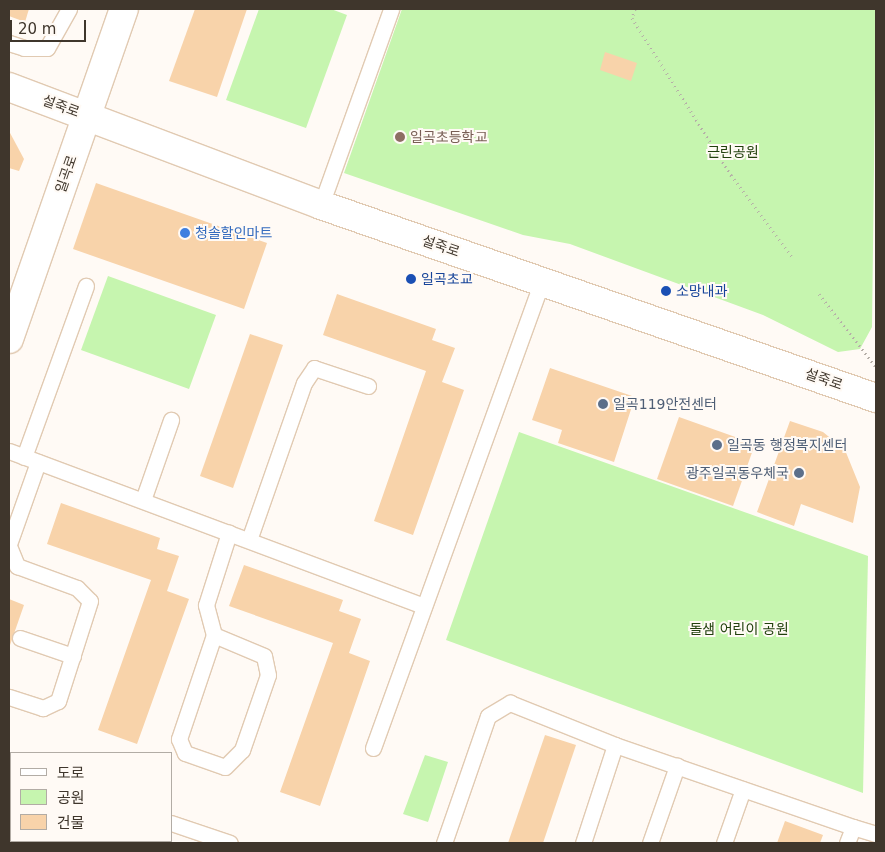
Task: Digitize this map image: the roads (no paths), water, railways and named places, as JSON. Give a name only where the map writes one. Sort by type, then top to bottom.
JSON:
[{"type":"main road","name":"일곡로","points":[[9,339],[124,9]]},
{"type":"main road","name":"설죽로","points":[[9,87],[321,205],[876,398]]},
{"type":"lane","points":[[9,43],[24,48],[47,48],[69,9]]},
{"type":"lane","points":[[321,205],[391,9]]},
{"type":"lane","points":[[373,748],[542,281]]},
{"type":"lane","points":[[9,697],[43,708],[58,701],[90,601],[77,588],[17,566],[9,545],[31,459],[86,286]]},
{"type":"lane","points":[[249,540],[304,383],[314,368],[368,386]]},
{"type":"lane","points":[[142,500],[171,420]]},
{"type":"lane","points":[[9,451],[424,606]]},
{"type":"lane","points":[[214,635],[264,656],[268,675],[242,750],[225,767],[185,753],[179,739],[214,635],[206,605],[229,533]]},
{"type":"lane","points":[[20,638],[73,656]]},
{"type":"lane","points":[[444,843],[488,716],[510,703],[615,745],[876,834]]},
{"type":"lane","points":[[583,843],[615,745]]},
{"type":"lane","points":[[650,843],[676,766]]},
{"type":"lane","points":[[724,843],[743,789]]},
{"type":"lane","points":[[172,824],[230,843]]},
{"type":"lane","points":[[847,843],[853,827]]},
{"type":"place","name":"일곡초등학교","points":[[400,137]]},
{"type":"place","name":"청솔할인마트","points":[[185,233]]},
{"type":"place","name":"일곡초교","points":[[411,279]]},
{"type":"place","name":"소망내과","points":[[666,291]]},
{"type":"place","name":"일곡119안전센터","points":[[603,404]]},
{"type":"place","name":"일곡동 행정복지센터","points":[[717,445]]},
{"type":"place","name":"광주일곡동우체국","points":[[799,473]]},
{"type":"park label","name":"근린공원","points":[[733,152]]},
{"type":"park label","name":"돌샘 어린이 공원","points":[[739,629]]}]
